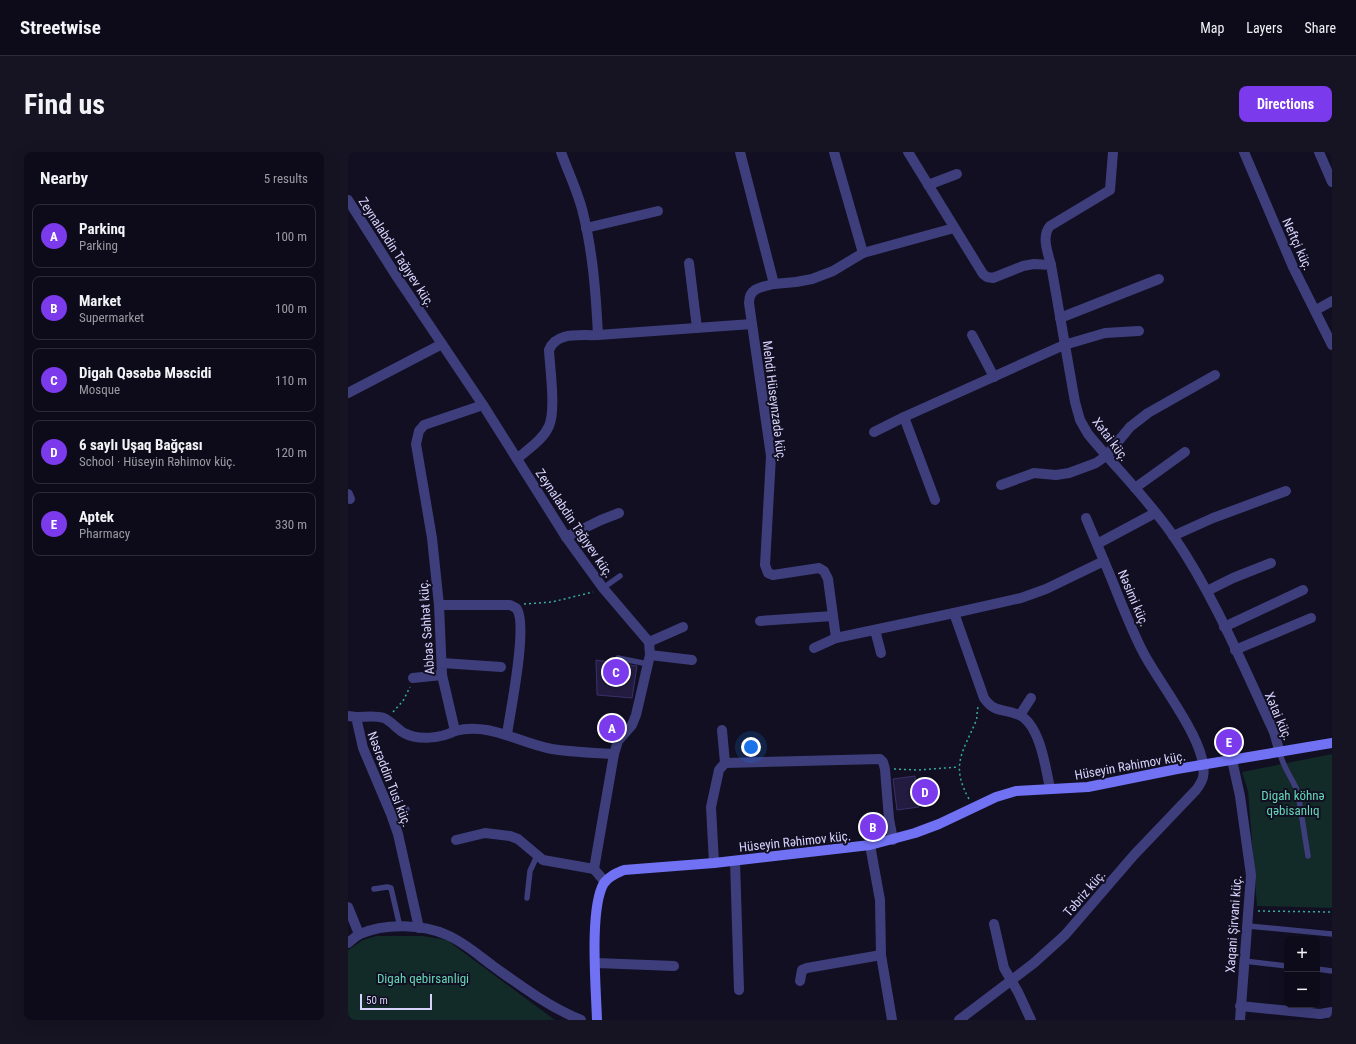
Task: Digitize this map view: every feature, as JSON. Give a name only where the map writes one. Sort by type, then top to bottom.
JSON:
[{"type":"main road","name":"Hüseyin Rəhimov küç.","points":[[605,882],[612,875],[624,870],[735,861],[870,845],[893,840],[940,824],[996,797],[1016,791],[1088,787],[1203,765],[1332,743]]},
{"type":"main road","points":[[597,1020],[596,915],[598,899],[605,882]]},
{"type":"street","points":[[561,152],[583,212],[595,289],[598,336]]},
{"type":"street","points":[[740,152],[774,284]]},
{"type":"street","points":[[834,152],[863,253]]},
{"type":"street","points":[[908,152],[954,228],[987,278],[993,278],[1034,264],[1050,265]]},
{"type":"street","name":"Xətai küç.","points":[[1113,152],[1110,190],[1050,226],[1046,230],[1045,235],[1064,345],[1080,420],[1088,434],[1135,488],[1173,536],[1207,591],[1274,732],[1280,752]]},
{"type":"street","name":"Neftçi küç.","points":[[1244,152],[1293,267],[1316,310],[1332,345]]},
{"type":"street","points":[[1319,152],[1332,182]]},
{"type":"street","points":[[928,185],[956,174]]},
{"type":"street","name":"Zeynalabdin Tağıyev küç.","points":[[348,200],[483,404],[566,537],[603,588],[649,642]]},
{"type":"street","points":[[586,228],[658,211]]},
{"type":"street","name":"Mehdi Hüseynzadə küç.","points":[[836,638],[828,579],[824,571],[819,568],[774,575],[768,573],[764,565],[771,456],[749,296],[753,290],[774,284],[796,282],[824,275],[863,253],[954,228]]},
{"type":"street","points":[[689,263],[697,328]]},
{"type":"street","points":[[1060,318],[1159,279]]},
{"type":"street","points":[[1316,310],[1332,301]]},
{"type":"street","points":[[517,459],[541,439],[549,427],[552,415],[549,350],[552,342],[560,337],[598,336],[752,324]]},
{"type":"street","points":[[874,432],[1064,345],[1105,333],[1139,331]]},
{"type":"street","points":[[972,335],[994,377]]},
{"type":"street","points":[[348,392],[442,344]]},
{"type":"street","points":[[1001,485],[1034,473],[1056,475],[1069,473],[1096,463],[1106,456],[1130,427],[1148,413],[1215,374]]},
{"type":"street","name":"Abbas Səhhət küç.","points":[[455,730],[442,675],[439,605],[432,538],[416,444],[419,432],[424,425],[483,404]]},
{"type":"street","points":[[904,417],[935,500]]},
{"type":"street","points":[[1135,488],[1185,452]]},
{"type":"street","points":[[1173,536],[1212,518],[1286,491]]},
{"type":"street","points":[[1097,544],[1155,512]]},
{"type":"street","points":[[566,537],[619,513]]},
{"type":"street","points":[[1086,518],[1104,561]]},
{"type":"street","name":"Nəsimi küç.","points":[[954,613],[1021,598],[1046,589],[1104,561],[1143,651],[1186,722],[1197,744],[1203,765]]},
{"type":"street","points":[[1207,591],[1233,578],[1271,563]]},
{"type":"street","points":[[1224,627],[1303,590]]},
{"type":"street","points":[[439,605],[510,605],[516,608],[519,615],[521,642],[507,734]]},
{"type":"street","points":[[814,648],[836,638],[954,613],[984,698],[994,709],[1020,715],[1028,720],[1040,747],[1050,789]]},
{"type":"street","points":[[760,621],[833,616]]},
{"type":"street","points":[[1235,650],[1311,618]]},
{"type":"street","points":[[594,869],[614,754],[618,741],[628,731],[634,720],[649,659],[649,642],[683,627]]},
{"type":"street","points":[[875,630],[881,653]]},
{"type":"street","points":[[649,659],[692,660]]},
{"type":"street","points":[[442,663],[501,667]]},
{"type":"street","points":[[413,678],[442,675]]},
{"type":"street","points":[[1020,715],[1031,698]]},
{"type":"street","points":[[352,716],[379,717],[386,719],[404,733],[415,737],[442,736],[455,730],[478,729],[507,734],[553,749],[614,754]]},
{"type":"street","name":"Nəsrəddin Tusi küç.","points":[[352,716],[363,748],[398,834],[419,928]]},
{"type":"street","points":[[714,863],[711,807],[719,770],[725,763],[722,730]]},
{"type":"street","points":[[725,763],[871,758],[880,759],[883,762],[889,819],[893,840]]},
{"type":"street","name":"Xaqani Şirvani küç.","points":[[1232,760],[1240,796],[1249,861],[1249,911],[1240,1020]]},
{"type":"street","name":"Təbriz küç.","points":[[959,1020],[1012,980],[1065,935],[1134,855],[1196,790],[1204,777],[1203,765]]},
{"type":"street","points":[[456,840],[485,833],[510,836],[518,839],[537,856],[548,862],[594,869],[605,882]]},
{"type":"street","points":[[870,845],[880,900],[881,955],[892,1020]]},
{"type":"street","points":[[735,861],[739,990]]},
{"type":"street","points":[[348,907],[359,934]]},
{"type":"street","points":[[994,924],[1004,968],[1012,980],[1031,1020]]},
{"type":"street","points":[[348,943],[359,934],[372,930],[419,928],[447,935],[462,943],[540,999],[581,1020]]},
{"type":"street","points":[[800,982],[802,970],[807,968],[881,955]]},
{"type":"street","points":[[596,963],[674,966]]},
{"type":"street","points":[[1240,1006],[1313,1013],[1332,1012]]},
{"type":"lane","points":[[603,588],[620,576]]},
{"type":"lane","points":[[618,658],[649,659]]},
{"type":"lane","points":[[1280,752],[1284,767],[1295,784],[1298,793],[1308,856]]},
{"type":"lane","points":[[391,814],[407,809]]},
{"type":"lane","points":[[527,898],[530,871],[537,856]]},
{"type":"lane","points":[[374,889],[387,886],[391,888],[400,928]]},
{"type":"lane","points":[[1248,926],[1332,934]]},
{"type":"lane","points":[[1244,961],[1284,966]]},
{"type":"lane","points":[[1320,969],[1332,971]]},
{"type":"path","points":[[510,605],[570,599],[588,595],[603,588]]},
{"type":"path","points":[[386,719],[403,701],[413,678]]},
{"type":"path","points":[[974,808],[964,792],[958,767],[959,758],[977,717],[977,709],[984,698]]},
{"type":"path","points":[[884,769],[919,770],[958,767]]},
{"type":"path","points":[[1249,911],[1332,912]]},
{"type":"green space","name":"Digah köhnə qəbisanlıq","points":[[1332,754],[1332,908],[1257,906],[1248,791],[1242,772]]},
{"type":"green space","name":"Digah qebirsanligi","points":[[376,936],[423,936],[447,940],[555,1020],[348,1020],[348,950],[363,940]]},
{"type":"building","points":[[596,660],[637,666],[632,698],[597,695]]},
{"type":"building","points":[[915,776],[919,807],[897,810],[893,779]]},
{"type":"place","name":"Digah Qəsəbə Məscidi","points":[[616,672]]},
{"type":"place","name":"Parkinq","points":[[612,728]]},
{"type":"place","name":"Aptek","points":[[1229,742]]},
{"type":"place","name":"6 saylı Uşaq Bağçası","points":[[925,792]]},
{"type":"place","name":"Market","points":[[873,827]]}]
